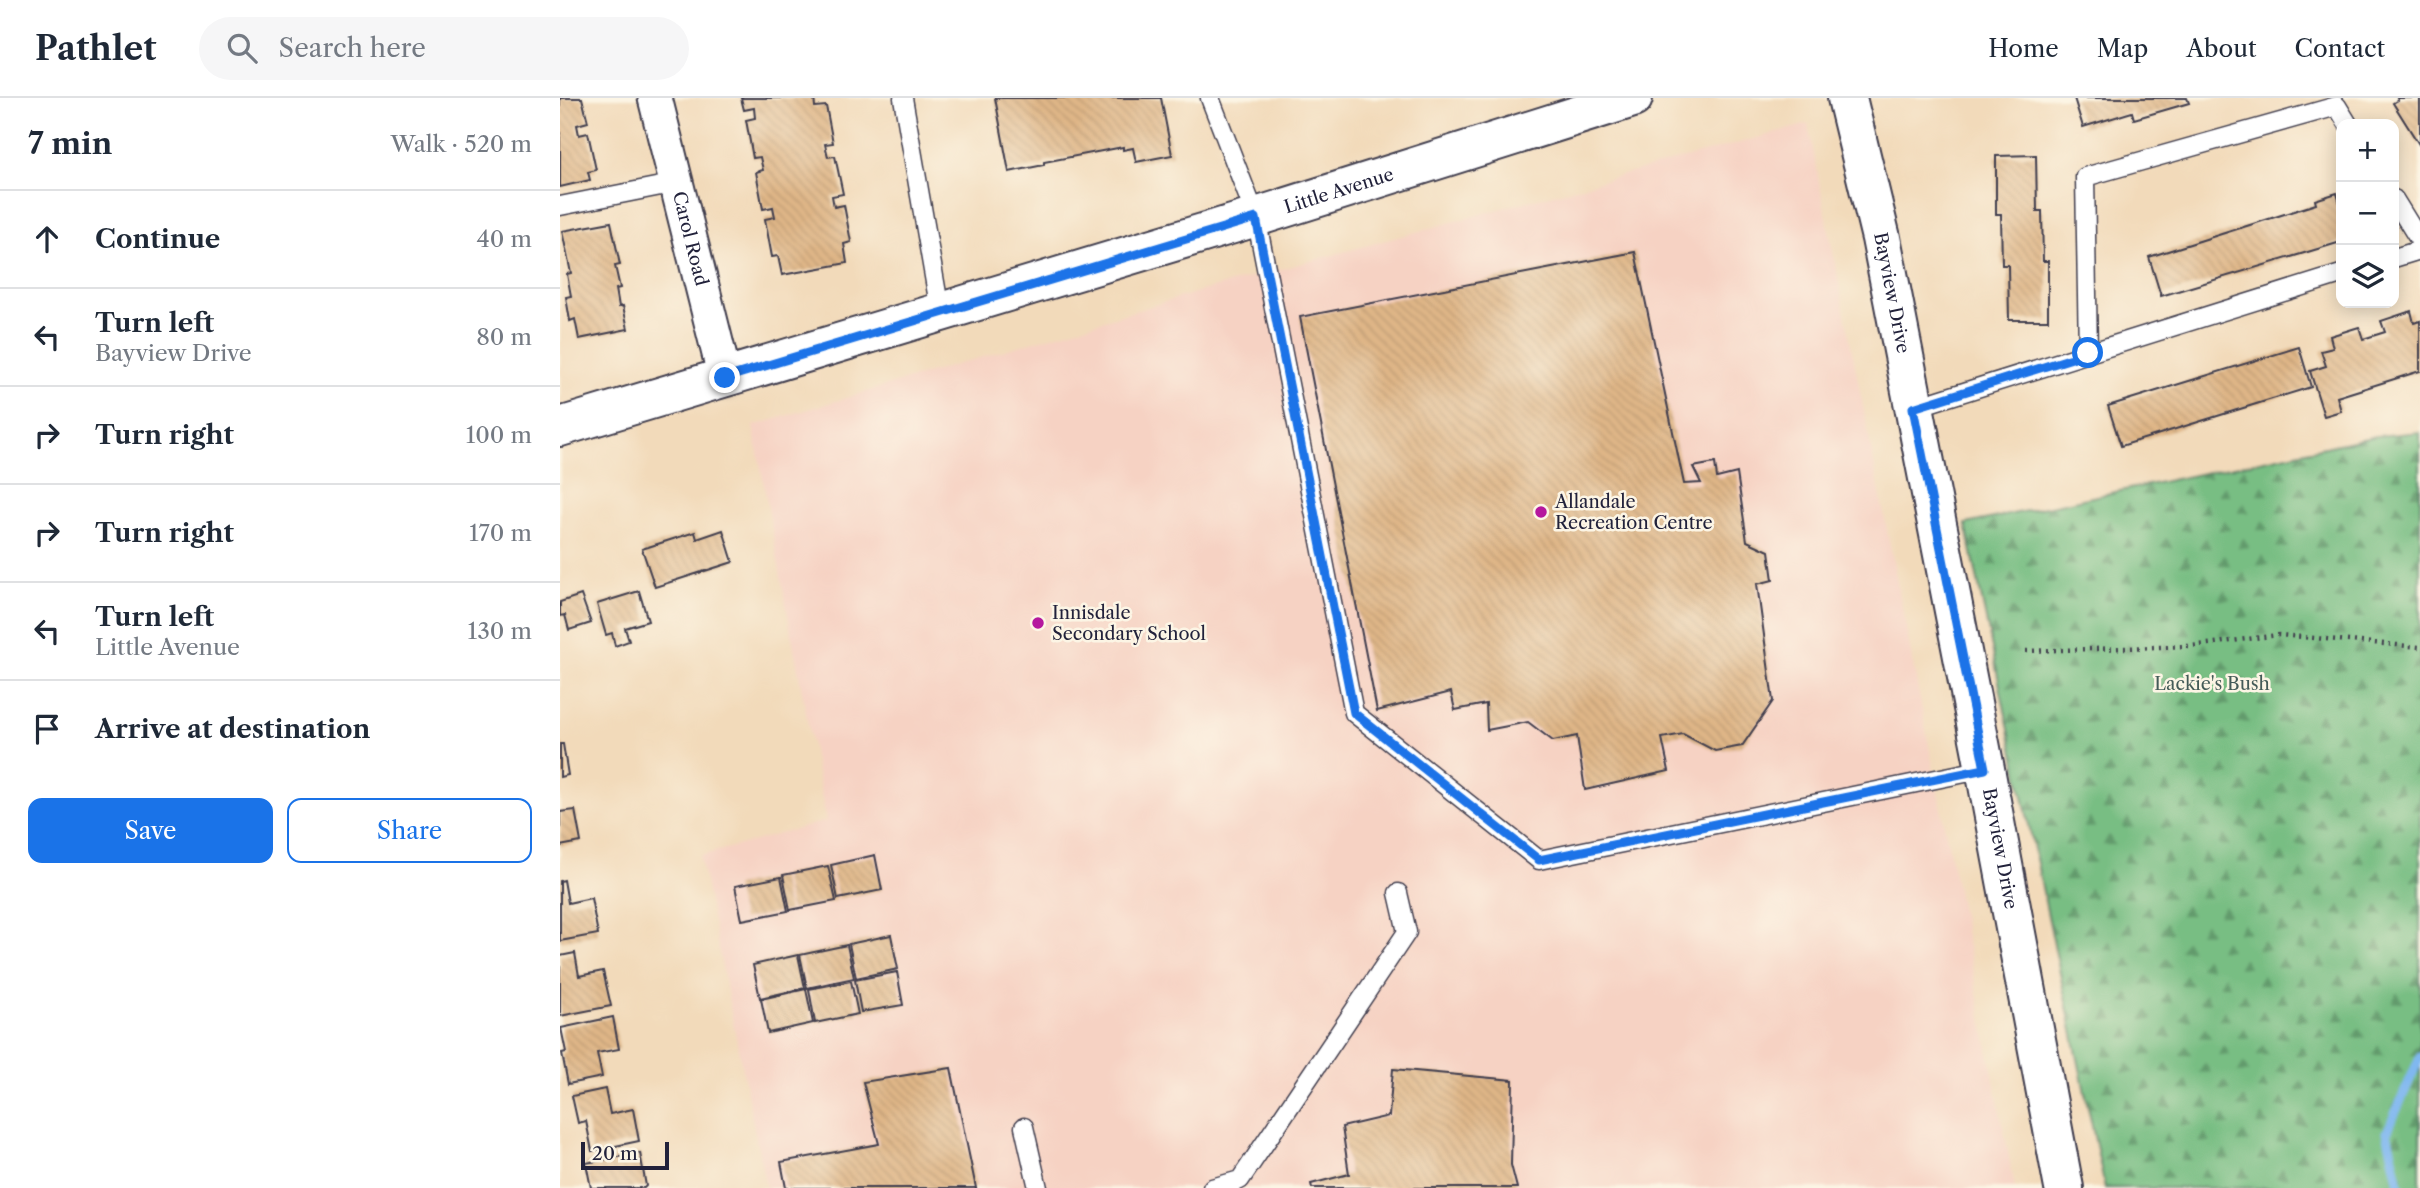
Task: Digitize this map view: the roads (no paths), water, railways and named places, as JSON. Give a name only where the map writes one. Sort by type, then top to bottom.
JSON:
[{"type":"street","name":"Carol Road","points":[[655,98],[725,378]]},
{"type":"street","name":"Little Avenue","points":[[560,427],[1256,218],[1633,98]]},
{"type":"street","name":"Bayview Drive","points":[[1847,98],[1881,238],[2064,1188]]},
{"type":"lane","points":[[903,98],[940,311]]},
{"type":"lane","points":[[1210,98],[1256,218],[1354,713],[1539,860],[1985,769]]},
{"type":"lane","points":[[2088,353],[2085,177],[2337,106],[2345,119]]},
{"type":"lane","points":[[560,206],[677,183]]},
{"type":"lane","points":[[2399,206],[2420,241]]},
{"type":"lane","points":[[2399,256],[2420,250]]},
{"type":"lane","points":[[1913,408],[2336,276]]},
{"type":"lane","points":[[1212,1188],[1240,1180],[1407,932],[1398,893]]},
{"type":"lane","points":[[1024,1127],[1038,1188]]},
{"type":"waterway","points":[[2400,1188],[2387,1132],[2420,1057]]},
{"type":"place","name":"Allandale Recreation Centre","points":[[1541,512]]},
{"type":"place","name":"Innisdale Secondary School","points":[[1038,623]]},
{"type":"park label","name":"Lackie's Bush","points":[[2212,684]]}]
